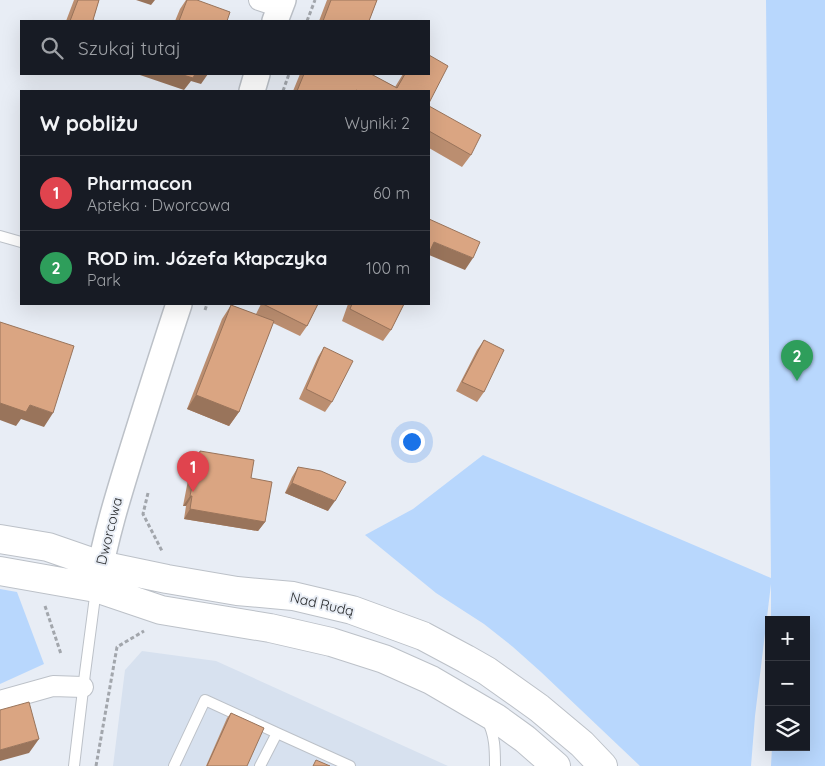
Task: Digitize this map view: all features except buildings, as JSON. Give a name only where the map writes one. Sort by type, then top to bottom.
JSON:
[{"type":"main road","name":"Nad Rudą","points":[[0,538],[48,547],[98,577],[161,610],[270,628],[331,642],[384,660],[430,680],[496,718],[525,739],[556,766]]},
{"type":"main road","name":"Nad Rudą","points":[[0,571],[98,577],[293,596],[352,610],[423,636],[487,671],[539,708],[582,744],[603,766]]},
{"type":"street","points":[[252,90],[258,75]]},
{"type":"street","name":"Dworcowa","points":[[98,577],[119,494],[179,305]]},
{"type":"street","points":[[0,701],[53,686],[83,687]]},
{"type":"lane","points":[[0,236],[20,242]]},
{"type":"lane","name":"Dworcowa","points":[[74,766],[98,577]]},
{"type":"lane","points":[[174,766],[205,700],[350,766]]},
{"type":"lane","points":[[480,709],[488,722],[493,736],[495,766]]},
{"type":"lane","points":[[260,766],[276,733]]},
{"type":"path","points":[[307,20],[315,0]]},
{"type":"path","points":[[283,90],[289,75]]},
{"type":"path","points":[[203,317],[207,305]]},
{"type":"path","points":[[149,488],[143,514],[164,555]]},
{"type":"path","points":[[44,604],[61,654]]},
{"type":"path","points":[[96,766],[116,647],[149,628]]},
{"type":"shaded area","points":[[766,0],[825,0],[825,766],[771,766],[772,751],[810,751],[810,616],[771,616],[771,584],[767,616],[765,616],[765,634],[751,766],[640,766],[513,647],[484,624],[436,593],[365,535],[413,509],[483,455],[771,578]]},
{"type":"shaded area","points":[[0,589],[17,592],[44,664],[0,684]]},
{"type":"shaded area","points":[[142,651],[216,661],[448,766],[113,766],[125,670]]},
{"type":"place","name":"ROD im. Józefa Kłapczyka","points":[[797,381]]},
{"type":"place","name":"Pharmacon","points":[[193,492]]}]
